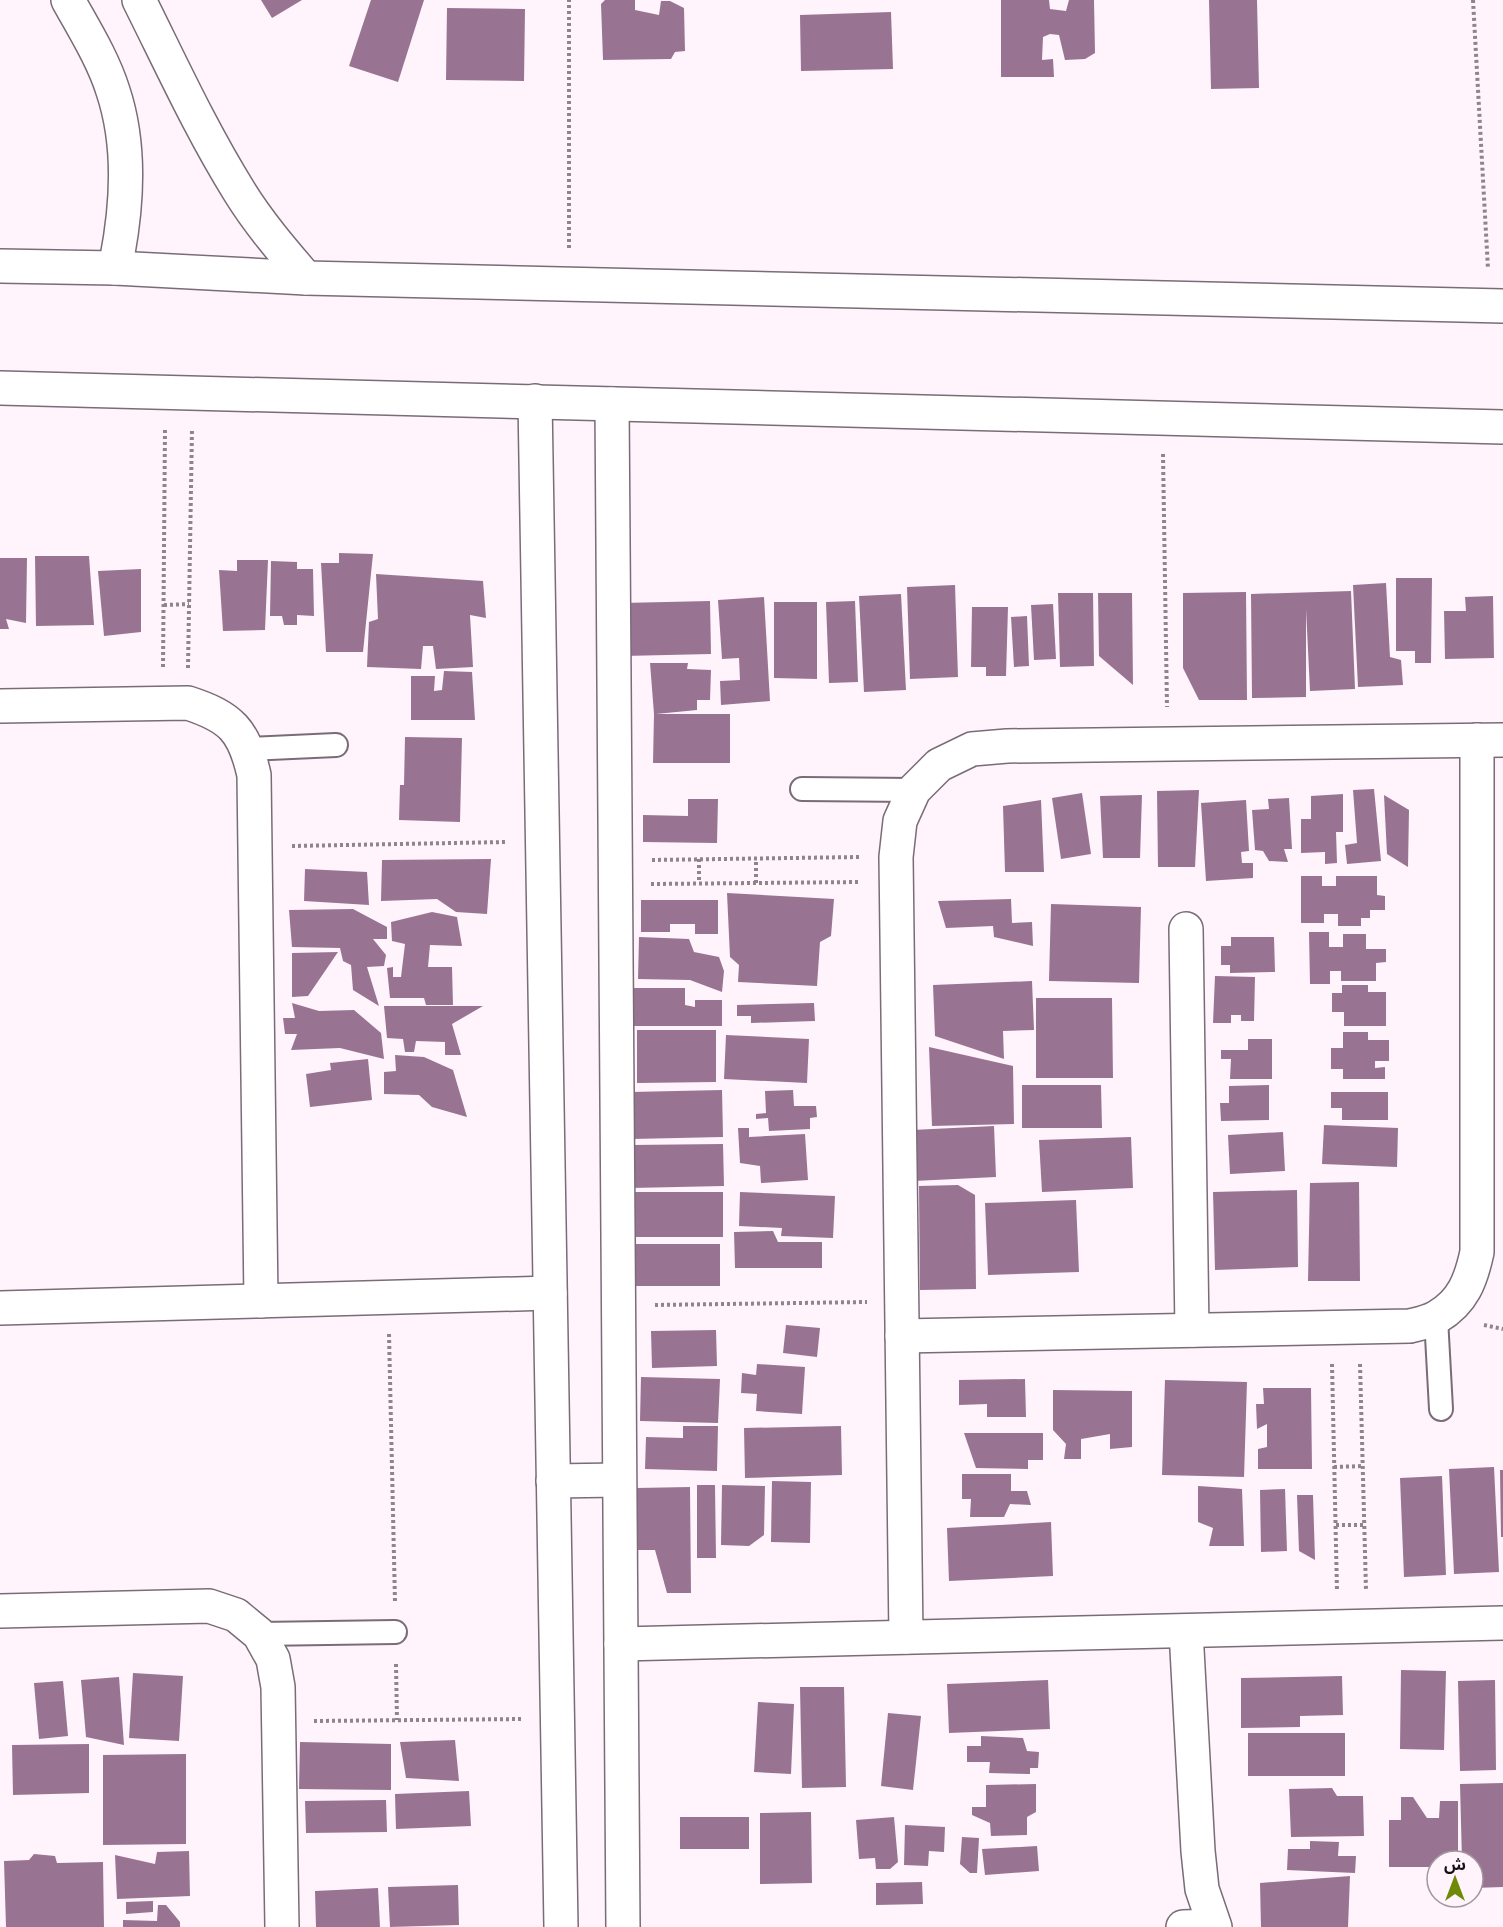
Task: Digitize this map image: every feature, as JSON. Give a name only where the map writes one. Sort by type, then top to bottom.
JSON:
[{"type":"street","points":[[68,0],[113,91],[122,130],[126,203],[115,268]]},
{"type":"street","points":[[139,0],[213,147],[240,193],[271,237],[306,278]]},
{"type":"street","points":[[0,266],[115,268],[306,278],[1497,306]]},
{"type":"street","points":[[0,388],[1162,420],[1503,427]]},
{"type":"street","points":[[535,401],[561,1927]]},
{"type":"street","points":[[612,404],[623,1927]]},
{"type":"street","points":[[0,706],[175,703],[213,711],[234,727],[249,749],[254,775],[261,1301]]},
{"type":"street","points":[[902,1336],[1410,1326],[1436,1318],[1457,1301],[1472,1278],[1477,1252],[1490,740],[1007,746],[972,749],[939,765],[914,790],[900,821],[896,869],[902,1302],[902,1336],[906,1637]]},
{"type":"street","points":[[1186,929],[1192,1330]]},
{"type":"street","points":[[0,1308],[550,1293]]},
{"type":"street","points":[[553,1481],[619,1480]]},
{"type":"street","points":[[0,1611],[209,1606],[236,1615],[259,1634],[273,1659],[278,1688],[282,1927]]},
{"type":"street","points":[[621,1644],[1503,1623]]},
{"type":"street","points":[[1186,1631],[1204,1927]]},
{"type":"lane","points":[[249,749],[336,745]]},
{"type":"lane","points":[[802,789],[914,790]]},
{"type":"lane","points":[[1436,1318],[1440,1409]]},
{"type":"lane","points":[[259,1634],[395,1632]]},
{"type":"path","points":[[569,0],[569,284]]},
{"type":"path","points":[[1473,0],[1497,306]]},
{"type":"path","points":[[175,703],[189,604],[179,392]]},
{"type":"path","points":[[175,703],[164,605],[179,392]]},
{"type":"path","points":[[1162,420],[1168,744]]},
{"type":"path","points":[[164,605],[189,604]]},
{"type":"path","points":[[255,847],[542,841]]},
{"type":"path","points":[[615,872],[699,860],[756,859],[896,869]]},
{"type":"path","points":[[756,859],[756,883]]},
{"type":"path","points":[[699,860],[699,883]]},
{"type":"path","points":[[615,872],[699,883],[756,883],[896,869]]},
{"type":"path","points":[[388,1297],[397,1720]]},
{"type":"path","points":[[618,1306],[902,1302]]},
{"type":"path","points":[[1345,1327],[1363,1466],[1364,1525],[1352,1626]]},
{"type":"path","points":[[1345,1327],[1334,1467],[1336,1525],[1352,1626]]},
{"type":"path","points":[[1334,1467],[1363,1466]]},
{"type":"path","points":[[1336,1525],[1364,1525]]},
{"type":"path","points":[[278,1721],[557,1718]]},
{"type":"building","points":[[261,0],[302,0],[272,18]]},
{"type":"building","points":[[371,0],[424,0],[398,82],[349,66]]},
{"type":"building","points":[[605,0],[635,0],[635,10],[659,15],[661,1],[670,1],[684,8],[685,51],[675,52],[671,59],[603,60],[601,4]]},
{"type":"building","points":[[1001,0],[1049,0],[1050,9],[1066,11],[1069,0],[1094,0],[1095,53],[1085,59],[1065,60],[1059,35],[1050,34],[1043,37],[1042,60],[1053,59],[1054,77],[1001,77]]},
{"type":"building","points":[[1209,0],[1257,0],[1259,88],[1211,89]]},
{"type":"building","points":[[447,8],[525,9],[524,81],[446,80]]},
{"type":"building","points":[[891,12],[893,69],[801,71],[800,15]]},
{"type":"building","points":[[339,553],[373,554],[363,652],[326,652],[321,563],[339,563]]},
{"type":"building","points":[[35,556],[89,556],[94,625],[36,626]]},
{"type":"building","points":[[0,558],[27,558],[26,623],[6,619],[9,629],[0,629]]},
{"type":"building","points":[[237,560],[268,560],[265,630],[223,631],[219,570],[237,571]]},
{"type":"building","points":[[271,561],[297,562],[297,569],[313,569],[314,616],[297,615],[297,625],[284,625],[282,616],[270,616]]},
{"type":"building","points":[[141,569],[141,632],[104,636],[98,571]]},
{"type":"building","points":[[376,574],[483,581],[486,618],[470,615],[473,667],[436,669],[433,646],[423,646],[421,669],[367,667],[369,622],[378,619]]},
{"type":"building","points":[[1396,578],[1432,578],[1431,663],[1415,663],[1415,651],[1396,651]]},
{"type":"building","points":[[1386,583],[1390,657],[1401,660],[1403,685],[1358,687],[1353,585]]},
{"type":"building","points":[[955,585],[958,677],[910,679],[907,587]]},
{"type":"building","points":[[1351,591],[1355,689],[1310,691],[1306,609],[1306,697],[1252,698],[1251,594]]},
{"type":"building","points":[[1246,592],[1247,700],[1199,700],[1183,668],[1183,593]]},
{"type":"building","points":[[1058,593],[1093,593],[1094,666],[1060,667]]},
{"type":"building","points":[[1098,593],[1132,593],[1133,685],[1099,656]]},
{"type":"building","points":[[901,594],[906,690],[864,692],[859,596]]},
{"type":"building","points":[[1493,596],[1494,658],[1445,659],[1444,611],[1466,611],[1465,597]]},
{"type":"building","points":[[764,597],[770,701],[721,705],[720,681],[740,680],[739,658],[722,659],[718,600]]},
{"type":"building","points":[[710,601],[711,654],[623,656],[622,603]]},
{"type":"building","points":[[855,601],[858,682],[829,683],[826,602]]},
{"type":"building","points":[[774,602],[817,602],[817,679],[774,678]]},
{"type":"building","points":[[1053,604],[1056,659],[1034,660],[1031,605]]},
{"type":"building","points":[[972,607],[1008,607],[1006,676],[986,676],[986,667],[971,667]]},
{"type":"building","points":[[1027,616],[1029,666],[1014,667],[1011,617]]},
{"type":"building","points":[[650,663],[688,663],[687,669],[711,670],[710,700],[697,700],[697,710],[656,714],[730,714],[730,763],[653,763],[654,714]]},
{"type":"building","points":[[444,671],[472,672],[475,720],[411,720],[411,676],[435,676],[434,691],[442,690]]},
{"type":"building","points":[[405,737],[462,738],[460,822],[399,820],[400,785],[404,785]]},
{"type":"building","points":[[1374,789],[1381,861],[1347,864],[1345,845],[1357,843],[1353,790]]},
{"type":"building","points":[[1199,790],[1195,867],[1158,867],[1157,791]]},
{"type":"building","points":[[1082,793],[1091,854],[1061,859],[1052,798]]},
{"type":"building","points":[[1343,794],[1343,832],[1336,832],[1337,863],[1325,864],[1325,852],[1301,853],[1301,819],[1311,819],[1311,796]]},
{"type":"building","points":[[1142,795],[1140,858],[1103,858],[1100,796]]},
{"type":"building","points":[[1384,795],[1409,810],[1408,867],[1387,854]]},
{"type":"building","points":[[1289,798],[1292,849],[1284,849],[1288,862],[1269,861],[1263,851],[1255,850],[1252,810],[1269,809],[1268,799]]},
{"type":"building","points":[[688,799],[718,799],[717,843],[643,842],[643,815],[688,816]]},
{"type":"building","points":[[1041,800],[1044,872],[1005,872],[1003,806]]},
{"type":"building","points":[[1246,800],[1249,851],[1241,852],[1242,863],[1253,863],[1253,878],[1206,881],[1201,803]]},
{"type":"building","points":[[491,859],[487,914],[456,912],[437,899],[381,901],[382,860]]},
{"type":"building","points":[[305,869],[367,872],[369,905],[304,901]]},
{"type":"building","points":[[1301,876],[1322,876],[1322,886],[1336,886],[1336,876],[1377,876],[1377,895],[1385,896],[1385,910],[1370,910],[1370,918],[1361,918],[1361,926],[1338,926],[1338,914],[1324,914],[1324,923],[1301,923]]},
{"type":"building","points":[[727,893],[834,899],[831,936],[820,942],[817,986],[738,982],[739,965],[730,957]]},
{"type":"building","points":[[1011,899],[1012,923],[1032,922],[1033,946],[994,937],[993,926],[946,928],[938,901]]},
{"type":"building","points":[[641,900],[718,900],[718,934],[695,934],[695,924],[670,924],[670,932],[641,932]]},
{"type":"building","points":[[1051,904],[1141,907],[1139,983],[1049,981]]},
{"type":"building","points":[[353,909],[387,927],[387,939],[373,939],[386,955],[384,966],[367,967],[379,1006],[353,990],[351,965],[343,961],[340,948],[292,947],[289,910]]},
{"type":"building","points":[[432,912],[457,917],[462,946],[430,945],[428,967],[452,967],[453,1005],[426,1005],[424,998],[390,998],[387,968],[393,967],[393,977],[401,977],[405,944],[392,941],[391,922]]},
{"type":"building","points":[[1309,932],[1329,932],[1329,947],[1343,947],[1343,934],[1366,934],[1366,949],[1386,949],[1386,962],[1376,963],[1376,981],[1341,981],[1341,971],[1330,971],[1330,984],[1310,984]]},
{"type":"building","points":[[639,937],[689,939],[694,952],[719,957],[724,971],[722,992],[690,980],[638,979]]},
{"type":"building","points":[[1231,937],[1274,937],[1275,972],[1230,973],[1230,965],[1221,965],[1221,946],[1231,946]]},
{"type":"building","points":[[338,952],[308,996],[292,997],[292,953]]},
{"type":"building","points":[[1215,976],[1255,977],[1254,1021],[1241,1021],[1241,1015],[1231,1015],[1231,1023],[1213,1023]]},
{"type":"building","points":[[1032,981],[1034,1030],[1003,1031],[1004,1059],[935,1036],[933,985]]},
{"type":"building","points":[[1342,985],[1368,985],[1368,992],[1386,992],[1386,1026],[1344,1026],[1344,1012],[1332,1012],[1332,993],[1342,993]]},
{"type":"building","points":[[633,988],[685,988],[685,1005],[695,1007],[695,1000],[722,1000],[722,1026],[633,1026]]},
{"type":"building","points":[[1036,998],[1112,998],[1113,1078],[1036,1078]]},
{"type":"building","points":[[292,1003],[319,1011],[354,1010],[381,1033],[384,1059],[340,1048],[291,1050],[297,1034],[285,1034],[283,1018],[295,1018]]},
{"type":"building","points":[[814,1003],[815,1021],[751,1023],[751,1016],[737,1016],[737,1005]]},
{"type":"building","points":[[384,1006],[483,1006],[452,1024],[461,1055],[445,1055],[445,1042],[416,1041],[414,1052],[405,1052],[403,1039],[387,1038]]},
{"type":"building","points":[[637,1030],[716,1030],[716,1082],[637,1083]]},
{"type":"building","points":[[1343,1032],[1368,1032],[1368,1040],[1389,1040],[1389,1061],[1375,1061],[1375,1068],[1385,1067],[1385,1079],[1343,1079],[1343,1069],[1331,1069],[1331,1048],[1343,1048]]},
{"type":"building","points":[[726,1035],[809,1039],[807,1083],[724,1079]]},
{"type":"building","points":[[1248,1039],[1272,1039],[1272,1079],[1230,1079],[1231,1059],[1221,1059],[1221,1050],[1248,1050]]},
{"type":"building","points":[[929,1047],[1013,1066],[1014,1124],[932,1126]]},
{"type":"building","points":[[395,1055],[424,1057],[453,1070],[467,1117],[432,1107],[419,1095],[384,1094],[384,1072],[396,1071]]},
{"type":"building","points":[[368,1059],[372,1100],[310,1107],[306,1074],[331,1070],[330,1063]]},
{"type":"building","points":[[1022,1085],[1101,1085],[1102,1128],[1022,1128]]},
{"type":"building","points":[[1269,1085],[1269,1120],[1221,1121],[1220,1103],[1229,1103],[1229,1086]]},
{"type":"building","points":[[722,1090],[723,1137],[632,1139],[631,1092]]},
{"type":"building","points":[[793,1090],[794,1106],[816,1106],[817,1117],[810,1118],[810,1129],[769,1131],[768,1118],[756,1119],[756,1114],[766,1113],[765,1091]]},
{"type":"building","points":[[1331,1092],[1388,1092],[1388,1120],[1342,1120],[1342,1108],[1331,1108]]},
{"type":"building","points":[[1324,1125],[1398,1128],[1397,1167],[1322,1164]]},
{"type":"building","points":[[994,1126],[996,1177],[914,1181],[912,1130]]},
{"type":"building","points":[[738,1128],[749,1128],[749,1137],[805,1134],[808,1180],[761,1183],[760,1166],[740,1163]]},
{"type":"building","points":[[1283,1132],[1285,1171],[1230,1174],[1228,1135]]},
{"type":"building","points":[[1131,1137],[1133,1188],[1042,1192],[1039,1140]]},
{"type":"building","points":[[723,1144],[724,1186],[631,1188],[631,1145]]},
{"type":"building","points":[[1359,1182],[1360,1281],[1308,1281],[1310,1183]]},
{"type":"building","points":[[958,1185],[975,1195],[976,1289],[920,1290],[919,1186]]},
{"type":"building","points":[[1297,1190],[1298,1267],[1215,1270],[1213,1192]]},
{"type":"building","points":[[631,1192],[723,1192],[723,1237],[632,1237]]},
{"type":"building","points":[[740,1192],[835,1196],[833,1238],[781,1236],[782,1228],[739,1226]]},
{"type":"building","points":[[1076,1200],[1079,1272],[988,1275],[985,1203]]},
{"type":"building","points":[[773,1231],[778,1242],[822,1242],[822,1268],[735,1268],[734,1232]]},
{"type":"building","points":[[631,1244],[720,1244],[720,1286],[632,1286]]},
{"type":"building","points":[[786,1325],[820,1328],[817,1357],[783,1353]]},
{"type":"building","points":[[716,1330],[717,1366],[652,1368],[651,1331]]},
{"type":"building","points":[[757,1364],[805,1367],[802,1414],[756,1411],[757,1394],[741,1393],[742,1373],[756,1375]]},
{"type":"building","points":[[641,1377],[720,1379],[718,1423],[640,1421]]},
{"type":"building","points":[[1025,1379],[1026,1417],[987,1417],[987,1404],[959,1405],[959,1380]]},
{"type":"building","points":[[1165,1380],[1247,1382],[1244,1477],[1162,1475]]},
{"type":"building","points":[[1263,1388],[1311,1388],[1312,1469],[1258,1469],[1258,1449],[1267,1447],[1267,1424],[1257,1429],[1256,1404],[1264,1404]]},
{"type":"building","points":[[1053,1390],[1132,1391],[1132,1447],[1110,1449],[1110,1434],[1081,1439],[1081,1459],[1064,1459],[1066,1444],[1053,1430]]},
{"type":"building","points":[[683,1426],[718,1426],[717,1471],[645,1469],[646,1437],[683,1438]]},
{"type":"building","points":[[841,1426],[842,1475],[745,1478],[744,1428]]},
{"type":"building","points":[[964,1433],[1043,1433],[1043,1460],[1028,1460],[1028,1469],[976,1468]]},
{"type":"building","points":[[1494,1467],[1499,1572],[1454,1574],[1449,1469]]},
{"type":"building","points":[[1500,1470],[1503,1470],[1503,1537],[1501,1537]]},
{"type":"building","points":[[962,1474],[1011,1474],[1011,1491],[1027,1491],[1031,1505],[1010,1504],[1004,1517],[970,1517],[971,1499],[962,1499]]},
{"type":"building","points":[[1442,1476],[1446,1575],[1404,1577],[1400,1478]]},
{"type":"building","points":[[772,1481],[811,1482],[810,1543],[771,1542]]},
{"type":"building","points":[[697,1485],[715,1485],[716,1558],[697,1558]]},
{"type":"building","points":[[722,1485],[765,1486],[764,1535],[749,1546],[721,1545]]},
{"type":"building","points":[[1198,1486],[1242,1489],[1244,1546],[1209,1546],[1213,1528],[1198,1522]]},
{"type":"building","points":[[690,1487],[691,1593],[667,1593],[655,1550],[637,1550],[636,1488]]},
{"type":"building","points":[[1285,1489],[1287,1551],[1261,1552],[1260,1490]]},
{"type":"building","points":[[1297,1495],[1313,1495],[1315,1560],[1299,1551]]},
{"type":"building","points":[[1051,1522],[1053,1576],[949,1581],[947,1528]]},
{"type":"building","points":[[1401,1670],[1446,1671],[1444,1750],[1400,1749]]},
{"type":"building","points":[[133,1673],[183,1676],[179,1741],[129,1738]]},
{"type":"building","points":[[1342,1676],[1343,1715],[1300,1716],[1300,1727],[1241,1728],[1241,1678]]},
{"type":"building","points":[[119,1677],[124,1745],[86,1737],[81,1680]]},
{"type":"building","points":[[1048,1680],[1050,1729],[949,1733],[947,1684]]},
{"type":"building","points":[[1495,1680],[1496,1770],[1460,1771],[1458,1681]]},
{"type":"building","points":[[63,1681],[68,1736],[39,1739],[34,1683]]},
{"type":"building","points":[[800,1687],[844,1687],[846,1787],[802,1788]]},
{"type":"building","points":[[758,1702],[794,1704],[791,1774],[754,1772]]},
{"type":"building","points":[[888,1713],[921,1716],[913,1790],[881,1786]]},
{"type":"building","points":[[1248,1733],[1345,1733],[1345,1776],[1248,1776]]},
{"type":"building","points":[[981,1736],[1023,1738],[1027,1751],[1039,1752],[1038,1768],[1030,1768],[1030,1774],[989,1773],[990,1762],[967,1762],[967,1746],[981,1746]]},
{"type":"building","points":[[455,1740],[459,1781],[406,1778],[400,1742]]},
{"type":"building","points":[[300,1742],[391,1744],[391,1790],[299,1789]]},
{"type":"building","points":[[89,1744],[89,1793],[13,1795],[12,1745]]},
{"type":"building","points":[[186,1754],[186,1844],[103,1845],[103,1755]]},
{"type":"building","points":[[1503,1783],[1503,1887],[1485,1888],[1485,1849],[1462,1849],[1460,1784]]},
{"type":"building","points":[[1036,1784],[1036,1812],[1027,1817],[1027,1835],[991,1836],[990,1823],[972,1815],[972,1807],[986,1807],[986,1785]]},
{"type":"building","points":[[1332,1788],[1337,1796],[1363,1796],[1364,1836],[1291,1837],[1289,1789]]},
{"type":"building","points":[[469,1791],[471,1826],[396,1829],[395,1794]]},
{"type":"building","points":[[1401,1797],[1413,1797],[1427,1818],[1439,1818],[1440,1801],[1458,1801],[1458,1849],[1425,1849],[1425,1867],[1389,1867],[1389,1820],[1401,1820]]},
{"type":"building","points":[[386,1800],[387,1832],[306,1833],[305,1801]]},
{"type":"building","points":[[811,1812],[812,1883],[760,1884],[760,1813]]},
{"type":"building","points":[[680,1817],[749,1817],[749,1849],[680,1849]]},
{"type":"building","points":[[894,1817],[898,1862],[890,1869],[876,1869],[875,1858],[859,1859],[856,1820]]},
{"type":"building","points":[[905,1825],[945,1827],[944,1852],[929,1851],[928,1866],[904,1865]]},
{"type":"building","points":[[962,1837],[979,1838],[977,1873],[970,1873],[960,1864]]},
{"type":"building","points":[[1310,1841],[1339,1842],[1338,1856],[1356,1856],[1355,1873],[1287,1870],[1288,1849],[1310,1849]]},
{"type":"building","points":[[1037,1846],[1039,1871],[985,1875],[982,1849]]},
{"type":"building","points":[[189,1851],[190,1896],[117,1899],[115,1855],[155,1864],[157,1852]]},
{"type":"building","points":[[34,1854],[55,1856],[57,1863],[103,1862],[104,1927],[6,1927],[4,1861],[29,1860]]},
{"type":"building","points":[[1350,1876],[1348,1927],[1261,1927],[1260,1883]]},
{"type":"building","points":[[922,1882],[923,1904],[876,1905],[876,1883]]},
{"type":"building","points":[[458,1885],[459,1925],[390,1927],[388,1887]]},
{"type":"building","points":[[378,1888],[380,1927],[316,1927],[315,1891]]},
{"type":"building","points":[[153,1901],[153,1912],[126,1914],[126,1902]]},
{"type":"building","points":[[158,1905],[166,1905],[180,1922],[180,1927],[123,1927],[123,1920],[157,1921]]}]
